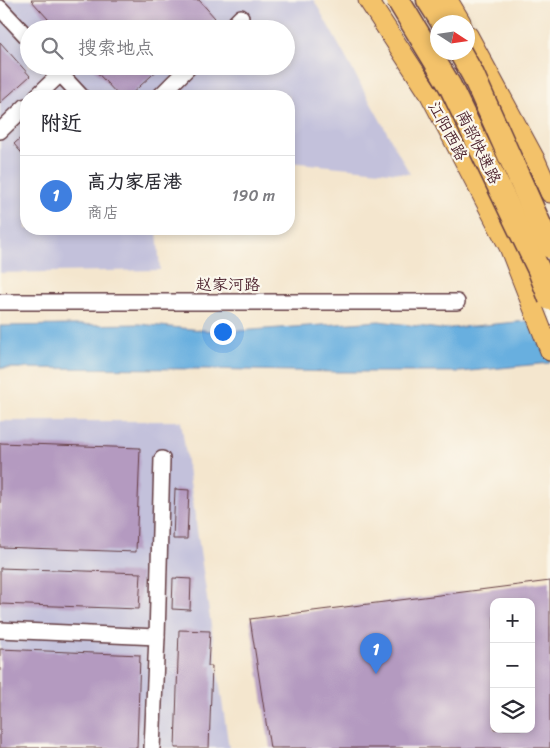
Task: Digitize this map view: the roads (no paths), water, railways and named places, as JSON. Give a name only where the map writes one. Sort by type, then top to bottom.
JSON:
[{"type":"highway","name":"南部快速路","points":[[398,0],[450,86],[539,270],[541,304]]},
{"type":"highway","points":[[428,0],[438,15]]},
{"type":"highway","name":"南部快速路","points":[[465,60],[473,74],[550,247]]},
{"type":"main road","name":"江阳西路","points":[[368,0],[430,95],[509,247],[541,304],[550,352]]},
{"type":"main road","points":[[448,0],[457,15]]},
{"type":"main road","points":[[475,47],[543,160],[549,189],[491,213]]},
{"type":"main road","points":[[476,184],[543,160]]},
{"type":"street","points":[[0,8],[20,30]]},
{"type":"street","points":[[237,20],[240,17]]},
{"type":"street","points":[[42,90],[53,75]]},
{"type":"street","points":[[62,75],[75,90]]},
{"type":"street","points":[[166,90],[181,75]]},
{"type":"street","points":[[0,131],[20,112]]},
{"type":"street","name":"赵家河路","points":[[0,302],[457,302]]},
{"type":"street","points":[[152,748],[162,459]]},
{"type":"street","points":[[0,630],[157,637]]},
{"type":"water","points":[[550,319],[550,363],[461,372],[0,368],[0,326],[139,324],[223,332],[379,321],[440,329]]},
{"type":"place","name":"高力家居港","points":[[376,674]]}]
